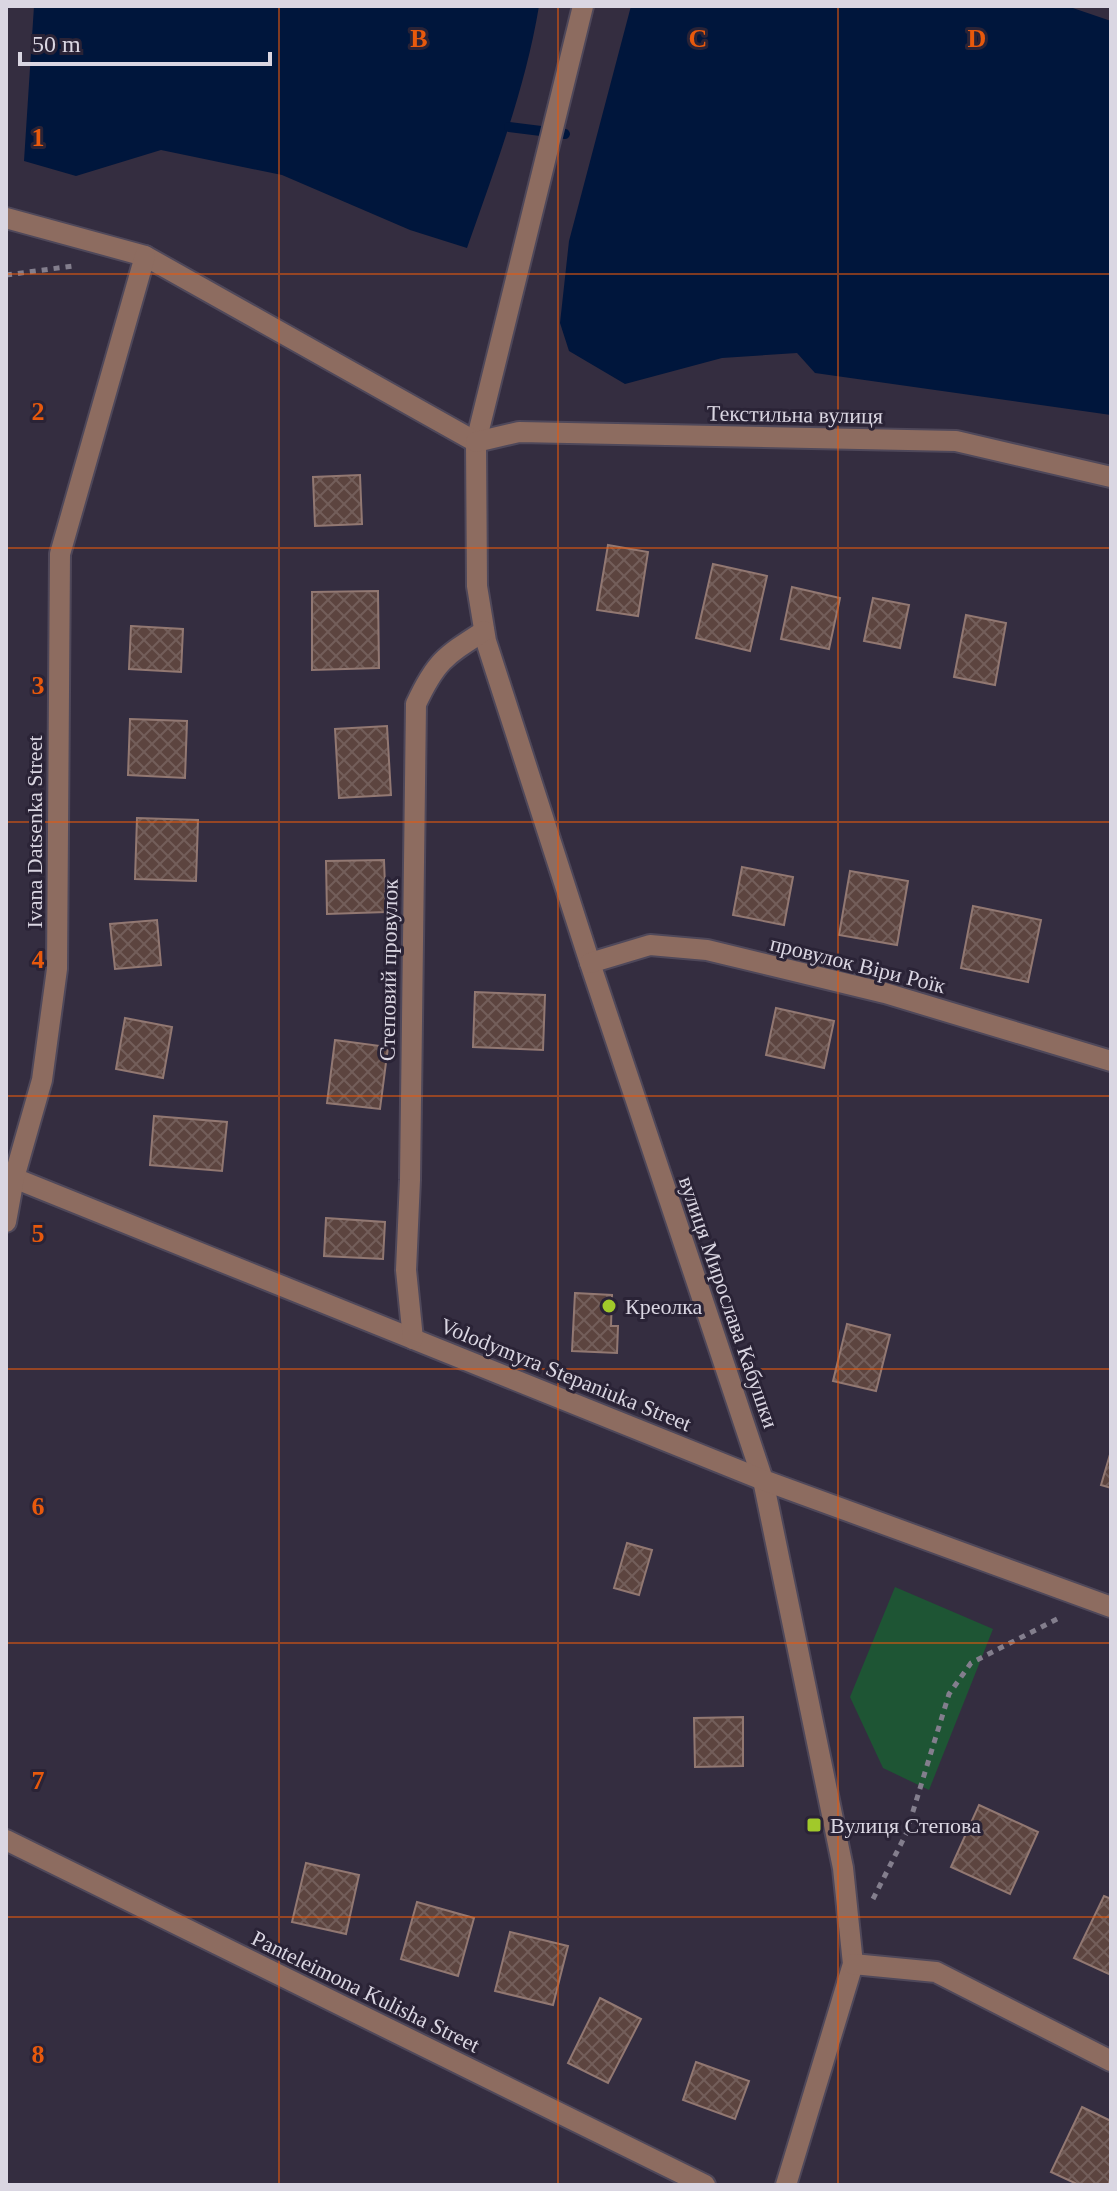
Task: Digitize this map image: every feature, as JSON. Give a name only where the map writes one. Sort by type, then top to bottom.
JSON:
[{"type":"street","name":"вулиця Мирослава Кабушки","points":[[583,6],[476,442],[477,586],[484,631],[590,963],[763,1480],[843,1868],[853,1939],[853,1964],[786,2185]]},
{"type":"street","points":[[6,218],[145,256],[476,442]]},
{"type":"street","name":"Ivana Datsenka Street","points":[[6,1222],[10,1179],[42,1080],[57,969],[60,554],[145,256]]},
{"type":"street","name":"Текстильна вулиця","points":[[476,442],[519,432],[956,441],[1111,477]]},
{"type":"street","name":"Степовий провулок","points":[[413,1339],[406,1270],[410,1180],[416,704],[430,675],[448,654],[484,631]]},
{"type":"street","name":"провулок Віри Роїк","points":[[590,963],[650,945],[707,950],[885,993],[1111,1061]]},
{"type":"street","name":"Volodymyra Stepaniuka Street","points":[[10,1179],[763,1480],[1102,1604]]},
{"type":"street","name":"Panteleimona Kulisha Street","points":[[6,1840],[705,2185]]},
{"type":"street","points":[[853,1964],[936,1972],[1111,2061]]},
{"type":"path","points":[[873,1900],[906,1834],[949,1694],[971,1663],[1102,1604]]},
{"type":"green space","points":[[895,1587],[993,1629],[929,1790],[883,1768],[850,1697]]},
{"type":"water","points":[[34,6],[539,6],[517,98],[467,248],[410,230],[282,175],[161,150],[76,176],[24,161]]},
{"type":"water","points":[[631,6],[1067,6],[1111,21],[1111,415],[815,373],[797,353],[722,358],[625,384],[569,351],[560,323],[569,241]]},
{"type":"building","points":[[360,475],[362,524],[315,526],[313,477]]},
{"type":"building","points":[[608,545],[648,552],[638,616],[597,610]]},
{"type":"building","points":[[713,564],[767,576],[750,651],[696,638]]},
{"type":"building","points":[[792,587],[840,598],[829,649],[781,639]]},
{"type":"building","points":[[378,591],[379,668],[312,670],[312,592]]},
{"type":"building","points":[[873,598],[909,605],[900,648],[864,641]]},
{"type":"building","points":[[966,615],[1006,623],[995,685],[954,677]]},
{"type":"building","points":[[131,626],[183,629],[181,672],[129,669]]},
{"type":"building","points":[[130,719],[187,721],[185,778],[128,775]]},
{"type":"building","points":[[387,726],[391,795],[339,798],[335,729]]},
{"type":"building","points":[[137,818],[198,820],[196,881],[135,879]]},
{"type":"building","points":[[384,860],[386,912],[327,914],[326,861]]},
{"type":"building","points":[[742,867],[793,877],[784,925],[733,915]]},
{"type":"building","points":[[850,871],[908,881],[897,945],[839,935]]},
{"type":"building","points":[[973,906],[1041,920],[1028,982],[961,968]]},
{"type":"building","points":[[157,920],[161,965],[115,969],[110,924]]},
{"type":"building","points":[[475,992],[545,995],[543,1050],[473,1047]]},
{"type":"building","points":[[776,1008],[834,1021],[824,1068],[766,1055]]},
{"type":"building","points":[[125,1018],[172,1027],[163,1078],[116,1069]]},
{"type":"building","points":[[335,1040],[388,1047],[380,1109],[327,1103]]},
{"type":"building","points":[[154,1116],[227,1122],[222,1171],[150,1165]]},
{"type":"building","points":[[326,1218],[385,1222],[383,1259],[324,1256]]},
{"type":"building","points":[[575,1293],[612,1295],[611,1326],[618,1326],[617,1353],[572,1351]]},
{"type":"building","points":[[847,1324],[890,1335],[876,1391],[833,1381]]},
{"type":"building","points":[[1111,1451],[1111,1488],[1101,1485]]},
{"type":"building","points":[[627,1543],[652,1550],[639,1595],[614,1588]]},
{"type":"building","points":[[743,1717],[743,1766],[695,1767],[694,1718]]},
{"type":"building","points":[[979,1805],[1038,1832],[1010,1894],[951,1867]]},
{"type":"building","points":[[306,1863],[359,1875],[346,1934],[292,1922]]},
{"type":"building","points":[[1104,1896],[1111,1899],[1111,1975],[1074,1958]]},
{"type":"building","points":[[417,1902],[474,1918],[458,1976],[401,1959]]},
{"type":"building","points":[[510,1932],[568,1946],[553,2005],[495,1991]]},
{"type":"building","points":[[600,1998],[641,2019],[608,2083],[568,2063]]},
{"type":"building","points":[[696,2062],[749,2081],[735,2119],[683,2100]]},
{"type":"building","points":[[1082,2107],[1111,2121],[1111,2179],[1108,2185],[1079,2185],[1051,2172]]},
{"type":"waterway","points":[[509,127],[565,134]]},
{"type":"place","name":"Креолка","points":[[609,1306]]},
{"type":"place","name":"Вулиця Степова","points":[[814,1825]]}]
